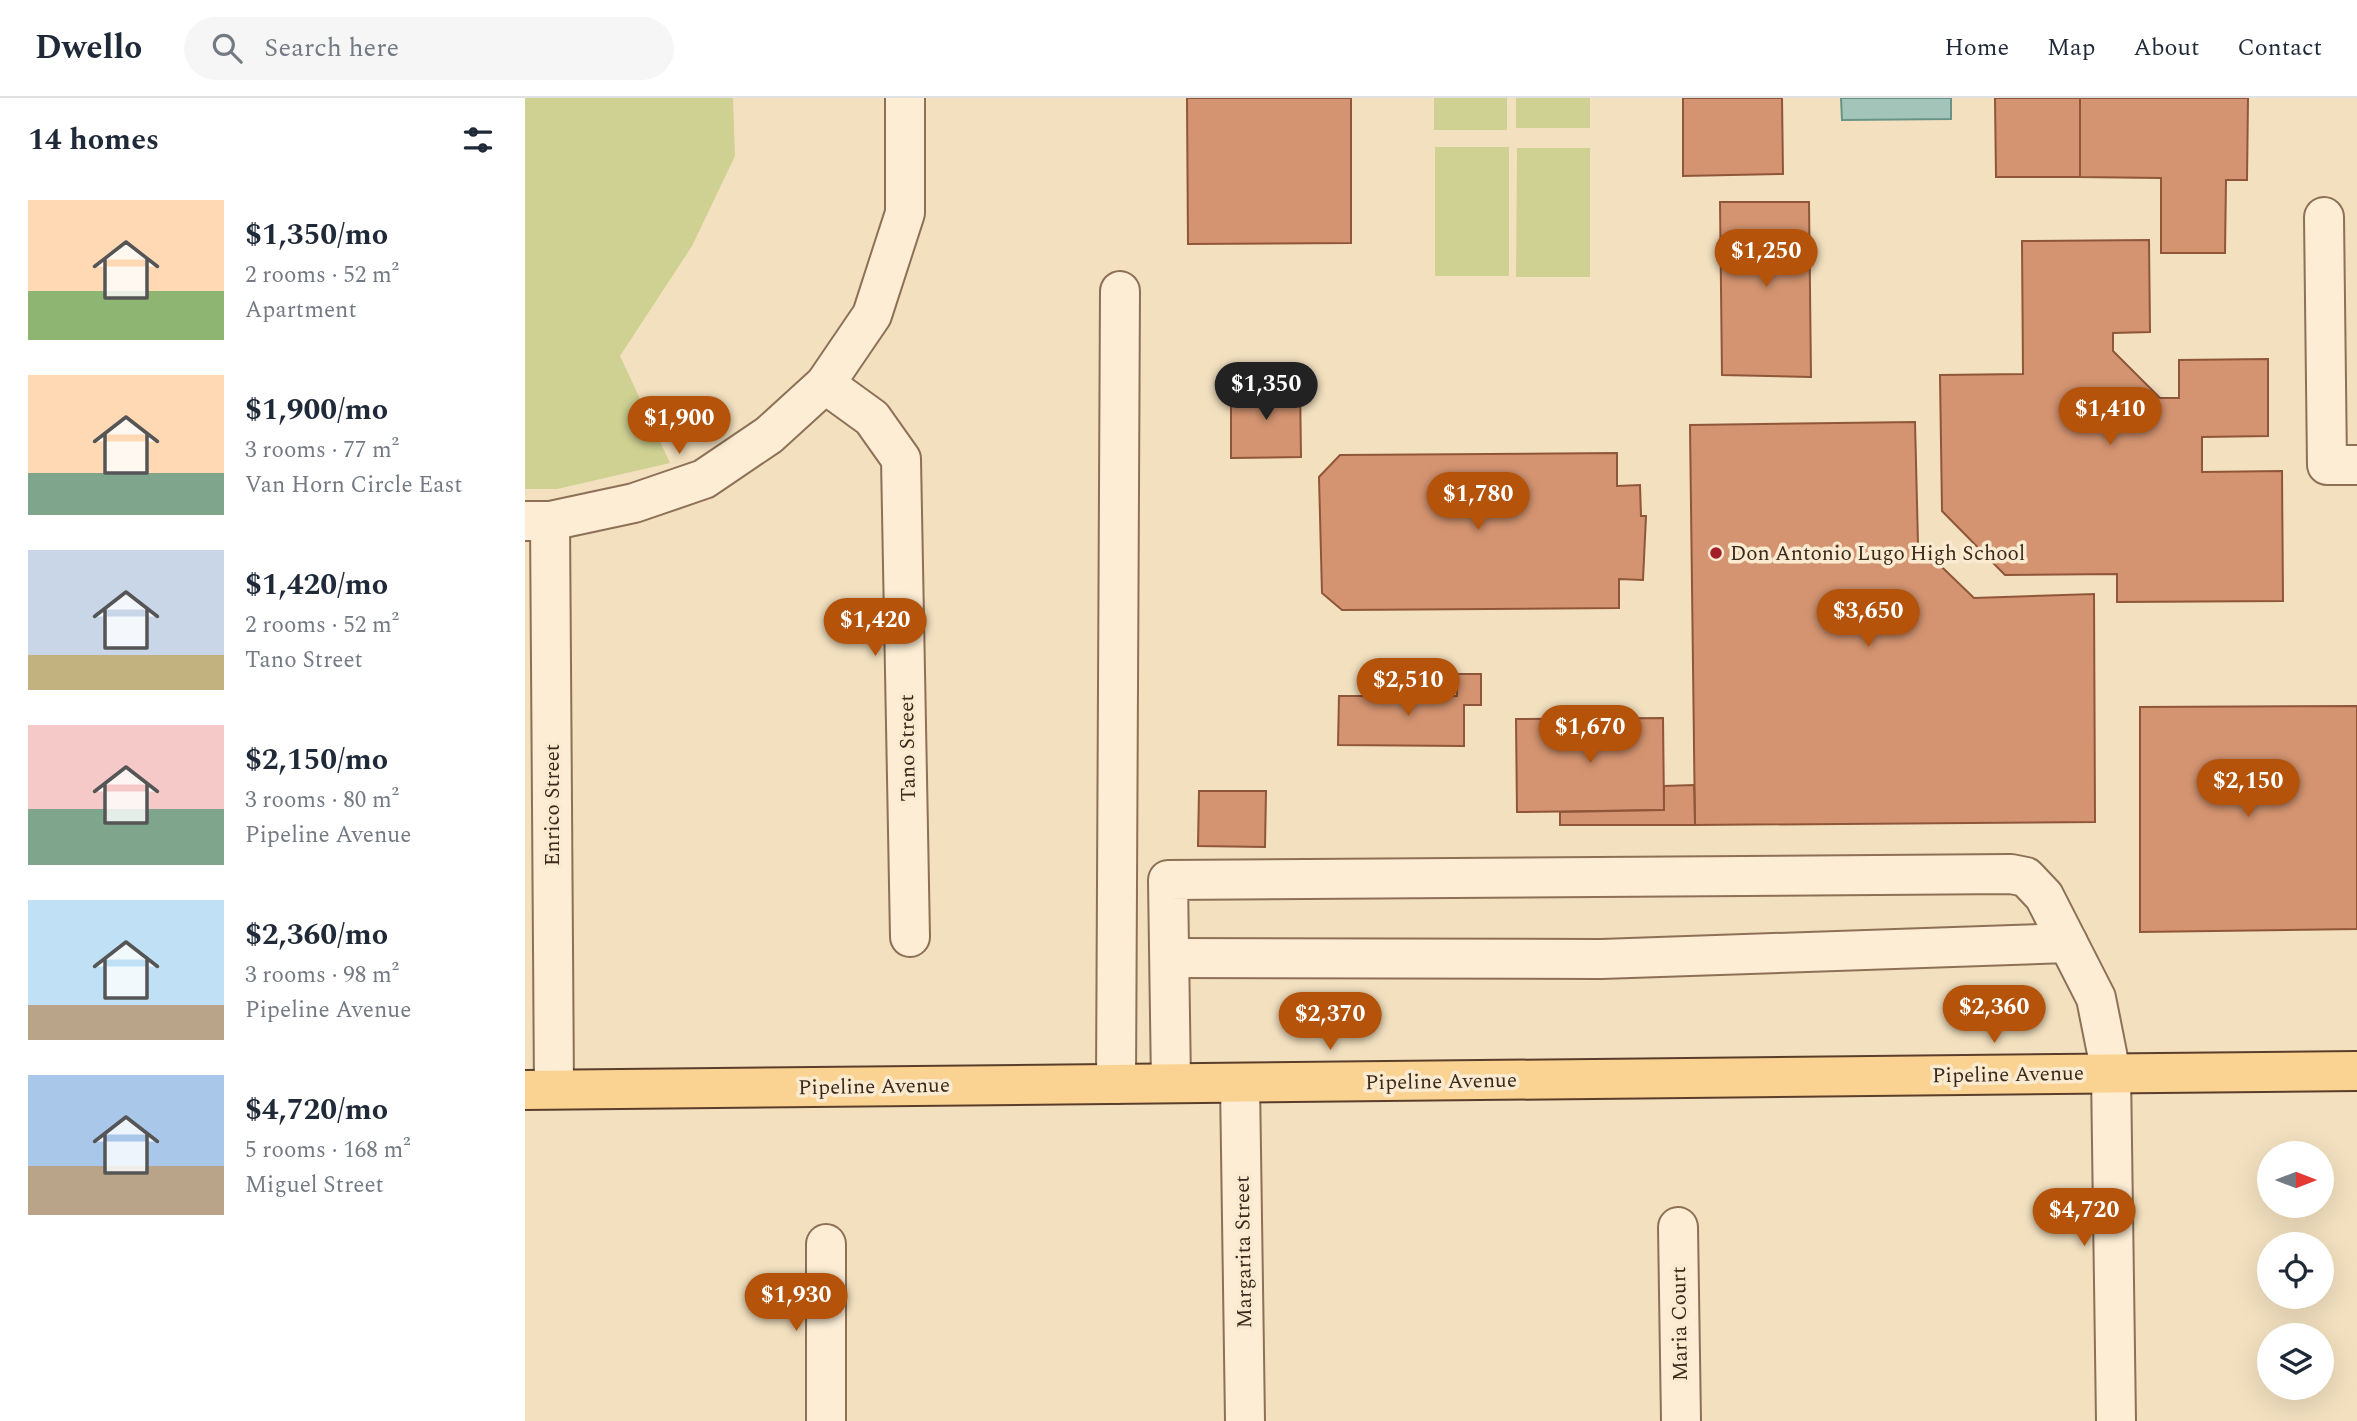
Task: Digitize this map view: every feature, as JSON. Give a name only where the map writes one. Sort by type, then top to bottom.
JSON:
[{"type":"main road","name":"Pipeline Avenue","points":[[540,1089],[2357,1071]]},
{"type":"street","points":[[538,521],[634,503],[704,479],[769,435],[825,384],[872,315],[905,213],[905,98]]},
{"type":"street","points":[[2324,217],[2327,465],[2357,465]]},
{"type":"street","points":[[1116,1084],[1120,291]]},
{"type":"street","name":"Tano Street","points":[[825,384],[872,418],[901,459],[910,937]]},
{"type":"street","name":"Enrico Street","points":[[538,521],[540,1089]]},
{"type":"street","points":[[1171,1083],[1168,880],[2011,874],[2026,877],[2044,896],[2096,998],[2111,1073],[2116,1421]]},
{"type":"street","points":[[1170,958],[1601,959],[2068,943]]},
{"type":"street","name":"Margarita Street","points":[[1240,1083],[1245,1421]]},
{"type":"street","name":"Maria Court","points":[[1678,1227],[1681,1421]]},
{"type":"street","points":[[826,1244],[826,1421]]},
{"type":"green space","points":[[525,98],[733,98],[735,156],[692,246],[620,356],[670,463],[557,489],[525,489]]},
{"type":"green space","points":[[1434,98],[1507,98],[1507,130],[1434,130]]},
{"type":"green space","points":[[1516,98],[1590,98],[1590,128],[1516,128]]},
{"type":"green space","points":[[1435,147],[1509,147],[1509,276],[1435,276]]},
{"type":"green space","points":[[1517,148],[1590,148],[1590,277],[1516,277]]},
{"type":"water","points":[[1841,98],[1951,98],[1951,119],[1842,120]]},
{"type":"building","points":[[1187,98],[1351,98],[1351,243],[1188,244]]},
{"type":"building","points":[[1683,98],[1782,98],[1783,174],[1683,176]]},
{"type":"building","points":[[1995,98],[2080,98],[2080,177],[1996,177]]},
{"type":"building","points":[[2080,98],[2248,98],[2247,180],[2226,180],[2225,253],[2161,253],[2161,178],[2080,177]]},
{"type":"building","points":[[1720,202],[1809,202],[1811,377],[1722,375]]},
{"type":"building","points":[[2149,240],[2150,332],[2113,333],[2113,351],[2160,398],[2179,398],[2179,360],[2268,359],[2268,436],[2202,437],[2202,472],[2282,471],[2283,601],[2117,602],[2117,574],[2005,575],[1942,511],[1940,375],[2023,374],[2022,241]]},
{"type":"building","points":[[1300,385],[1301,457],[1231,458],[1231,386]]},
{"type":"building","points":[[1915,422],[1918,544],[1974,598],[2094,594],[2095,822],[1695,825],[1690,425]]},
{"type":"building","points":[[1617,453],[1617,486],[1640,485],[1641,516],[1646,516],[1643,580],[1619,579],[1619,608],[1342,610],[1322,593],[1319,477],[1340,455]]},
{"type":"building","points":[[1457,674],[1481,674],[1481,705],[1464,705],[1464,746],[1338,745],[1339,696],[1457,696]]},
{"type":"building","points":[[2357,706],[2357,929],[2140,932],[2140,707]]},
{"type":"building","points":[[1663,718],[1664,810],[1517,812],[1516,719]]},
{"type":"building","points":[[1694,785],[1695,825],[1560,825],[1560,812],[1664,810],[1664,786]]},
{"type":"building","points":[[1199,791],[1266,791],[1265,847],[1198,846]]},
{"type":"place","name":"Don Antonio Lugo High School","points":[[1716,553]]}]
